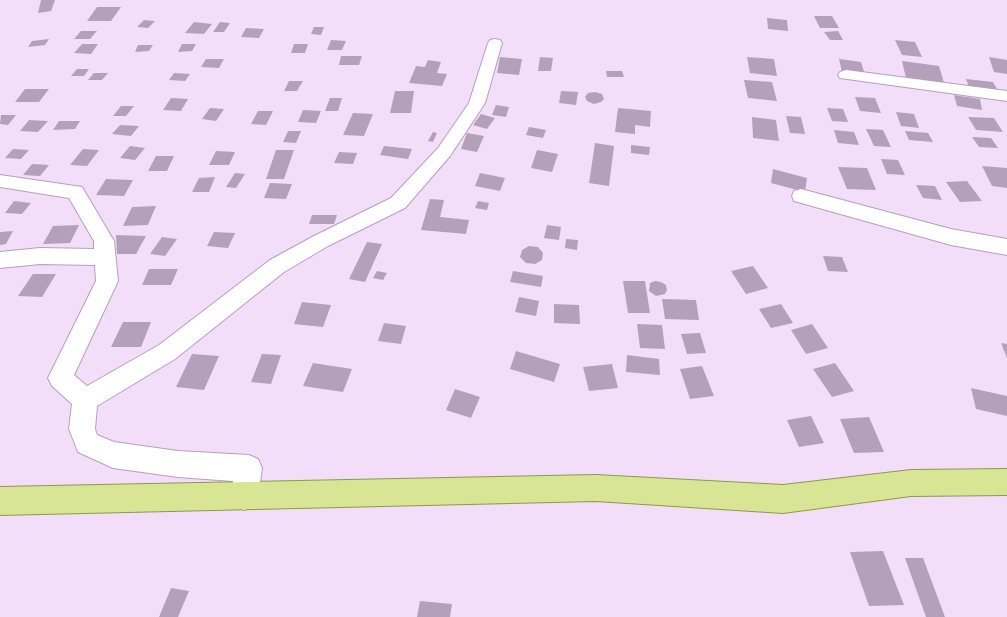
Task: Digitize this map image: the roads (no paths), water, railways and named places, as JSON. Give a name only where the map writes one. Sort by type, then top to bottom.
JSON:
[{"type":"main road","points":[[0,501],[596,488],[783,499],[911,483],[1007,482]]},
{"type":"street","points":[[85,400],[167,352],[277,266],[321,241],[398,203],[444,152],[477,104],[495,43]]},
{"type":"street","points":[[846,75],[1007,96]]},
{"type":"street","points":[[0,181],[75,192],[104,241],[107,282],[60,378],[85,400]]},
{"type":"street","points":[[801,196],[950,237],[1007,247]]},
{"type":"street","points":[[0,260],[40,256],[106,257]]},
{"type":"street","points":[[85,400],[82,429],[87,443],[112,455],[217,467],[249,468],[244,496]]}]
